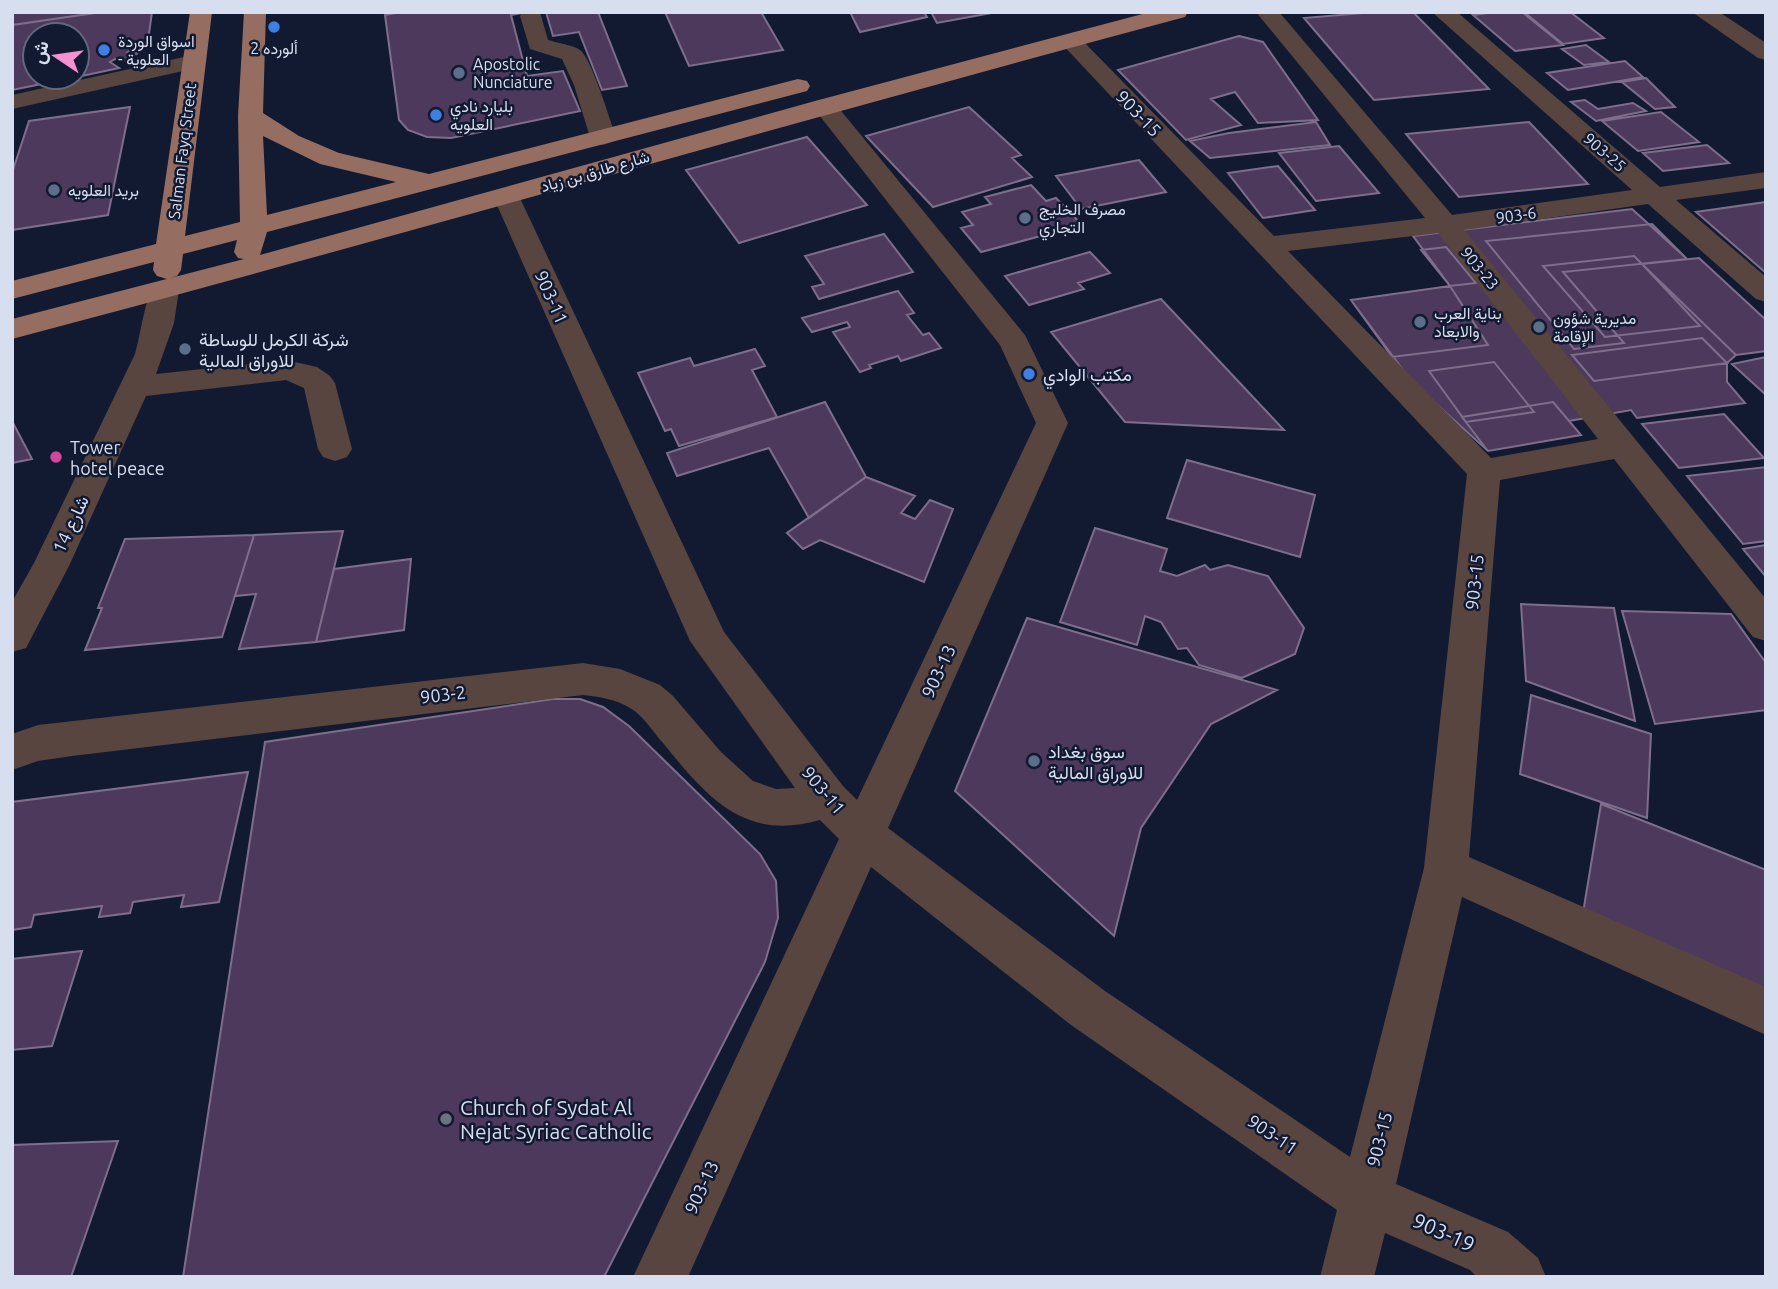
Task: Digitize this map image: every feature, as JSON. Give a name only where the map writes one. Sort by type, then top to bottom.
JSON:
[{"type":"main road","name":"Salman Fayq Street","points":[[164,290],[192,62],[201,12]]},
{"type":"main road","points":[[245,268],[254,227],[250,116],[255,12]]},
{"type":"main road","name":"شارع طارق بن زياد","points":[[12,329],[506,196],[820,94],[1066,25],[1177,12]]},
{"type":"main road","name":"شارع طارق بن زياد","points":[[12,290],[603,137],[820,94]]},
{"type":"main road","points":[[250,116],[284,140],[323,158],[377,172],[437,179]]},
{"type":"street","name":"903-23","points":[[1267,12],[1445,224],[1766,626]]},
{"type":"street","name":"903-25","points":[[1443,12],[1766,293]]},
{"type":"street","points":[[1703,12],[1766,52]]},
{"type":"street","points":[[531,16],[538,44],[572,54],[586,85],[603,137]]},
{"type":"street","name":"903-15","points":[[1066,25],[1265,245],[1484,471],[1446,868],[1364,1197],[1347,1277]]},
{"type":"street","points":[[12,102],[192,62]]},
{"type":"street","name":"903-13","points":[[660,1277],[1052,423],[1014,342],[820,94]]},
{"type":"street","name":"903-6","points":[[1265,245],[1445,224],[1766,180]]},
{"type":"street","name":"903-11","points":[[506,196],[709,641],[828,799],[863,835],[1088,1008],[1364,1197]]},
{"type":"street","name":"شارع 14","points":[[12,637],[51,566],[150,354],[159,323],[164,290]]},
{"type":"street","points":[[134,387],[286,370],[306,374],[319,383],[335,449]]},
{"type":"street","points":[[1484,471],[1624,446]]},
{"type":"street","name":"903-2","points":[[12,752],[38,743],[72,738],[583,679],[608,682],[632,690],[653,702],[729,789],[746,800],[765,807],[786,809],[808,807],[828,799]]},
{"type":"street","points":[[1446,868],[1766,1011]]},
{"type":"street","name":"903-19","points":[[1364,1197],[1489,1251],[1519,1277]]},
{"type":"building","points":[[12,12],[102,12],[21,21],[21,24],[12,25]]},
{"type":"building","name":"اسواق الوردة - العلوية","points":[[102,12],[152,12],[147,48],[134,48],[128,52],[138,53],[126,61],[115,59],[110,62],[119,68],[91,74],[91,21],[40,21]]},
{"type":"building","name":"Apostolic Nunciature","points":[[401,12],[527,12],[511,15],[527,76],[563,71],[580,111],[451,138],[427,137],[408,130],[399,120],[385,15]]},
{"type":"building","name":"Apostolic Nunciature","points":[[546,12],[598,12],[627,86],[602,90],[579,32],[553,36]]},
{"type":"building","points":[[665,12],[761,12],[783,50],[689,66]]},
{"type":"building","points":[[850,12],[924,12],[927,17],[860,32]]},
{"type":"building","points":[[931,12],[997,12],[937,23]]},
{"type":"building","points":[[1413,12],[1489,89],[1374,100],[1304,18]]},
{"type":"building","points":[[1522,12],[1563,45],[1515,51],[1473,15]]},
{"type":"building","points":[[1524,12],[1570,12],[1604,38],[1563,44]]},
{"type":"building","name":"اسواق الوردة - العلوية","points":[[21,24],[21,88],[12,90],[12,25]]},
{"type":"building","points":[[1239,36],[1263,42],[1318,120],[1258,123],[1235,92],[1211,99],[1241,125],[1186,140],[1118,70]]},
{"type":"building","points":[[1586,45],[1609,62],[1584,65],[1562,49]]},
{"type":"building","points":[[1625,61],[1643,77],[1568,90],[1547,73]]},
{"type":"building","points":[[1646,78],[1675,107],[1655,109],[1622,82]]},
{"type":"building","points":[[1585,100],[1598,109],[1633,103],[1646,111],[1596,121],[1571,102]]},
{"type":"building","points":[[130,107],[108,215],[12,230],[12,173],[29,121]]},
{"type":"building","points":[[969,107],[1021,155],[1012,158],[1032,177],[933,207],[866,136]]},
{"type":"building","points":[[1661,112],[1699,142],[1638,151],[1602,121]]},
{"type":"building","points":[[1316,122],[1330,145],[1210,158],[1190,141],[1229,133]]},
{"type":"building","points":[[1529,122],[1588,184],[1459,197],[1406,134]]},
{"type":"building","points":[[807,137],[867,205],[739,243],[686,170]]},
{"type":"building","points":[[1707,145],[1729,163],[1663,171],[1643,153]]},
{"type":"building","points":[[1339,146],[1379,193],[1316,201],[1279,153]]},
{"type":"building","points":[[1139,160],[1166,192],[1081,209],[1056,176]]},
{"type":"building","points":[[1278,166],[1315,210],[1263,218],[1228,173]]},
{"type":"building","points":[[1031,185],[1046,201],[1056,198],[1082,225],[981,252],[961,228],[973,225],[962,212],[991,204],[985,197]]},
{"type":"building","points":[[1766,202],[1766,273],[1696,212]]},
{"type":"building","name":"مديرية شؤون الإقامة","points":[[1632,209],[1687,259],[1642,264],[1736,355],[1727,363],[1727,382],[1745,403],[1637,418],[1631,410],[1569,421],[1581,435],[1488,451],[1412,382],[1351,300],[1450,286],[1413,236]]},
{"type":"building","points":[[1652,224],[1687,259],[1563,272],[1624,343],[1574,349],[1486,241]]},
{"type":"building","points":[[884,234],[913,272],[819,299],[812,287],[824,284],[805,256]]},
{"type":"building","points":[[1446,247],[1476,283],[1450,286],[1421,250]]},
{"type":"building","points":[[1090,252],[1110,273],[1078,283],[1084,289],[1029,305],[1005,276]]},
{"type":"building","points":[[1634,256],[1700,326],[1605,337],[1543,266]]},
{"type":"building","points":[[1699,258],[1766,320],[1766,351],[1736,355],[1642,264]]},
{"type":"building","name":"بناية العرب والابعاد","points":[[1450,286],[1488,345],[1392,357],[1351,300]]},
{"type":"building","points":[[898,291],[914,313],[907,315],[923,335],[929,333],[941,348],[901,361],[898,356],[869,365],[871,368],[860,372],[833,332],[850,327],[847,322],[812,332],[802,318]]},
{"type":"building","points":[[1161,299],[1284,430],[1125,422],[1051,332]]},
{"type":"building","points":[[1702,338],[1727,363],[1594,381],[1572,355]]},
{"type":"building","points":[[755,349],[765,366],[752,370],[777,417],[679,446],[671,429],[665,431],[638,373],[690,358],[694,366]]},
{"type":"building","points":[[1766,357],[1766,395],[1732,364]]},
{"type":"building","points":[[1494,362],[1534,412],[1466,422],[1429,371]]},
{"type":"building","points":[[825,402],[866,477],[809,518],[769,448],[677,476],[667,453]]},
{"type":"building","points":[[1553,402],[1581,435],[1488,451],[1462,417]]},
{"type":"building","points":[[1724,414],[1764,458],[1679,468],[1642,424]]},
{"type":"building","points":[[12,421],[32,459],[12,463]]},
{"type":"building","points":[[1187,460],[1315,495],[1300,557],[1167,518]]},
{"type":"building","points":[[1766,467],[1766,541],[1743,544],[1687,476]]},
{"type":"building","points":[[866,477],[915,496],[901,513],[915,519],[930,500],[953,509],[924,582],[820,540],[803,549],[787,533]]},
{"type":"building","points":[[1095,528],[1167,549],[1160,571],[1177,576],[1205,565],[1210,570],[1228,565],[1268,576],[1304,628],[1295,654],[1242,678],[1199,665],[1187,648],[1178,649],[1161,622],[1145,616],[1137,645],[1060,622]]},
{"type":"building","points":[[343,531],[316,642],[239,649],[256,594],[235,596],[254,535]]},
{"type":"building","points":[[254,535],[222,637],[85,650],[125,539]]},
{"type":"building","points":[[1766,545],[1766,577],[1743,549]]},
{"type":"building","points":[[411,559],[404,630],[316,642],[334,569]]},
{"type":"building","points":[[1521,604],[1614,608],[1635,721],[1526,681]]},
{"type":"building","points":[[1622,611],[1731,614],[1766,663],[1766,710],[1655,724]]},
{"type":"building","points":[[1027,618],[1277,690],[1211,724],[1141,828],[1114,936],[955,791]]},
{"type":"building","points":[[1531,695],[1651,734],[1647,818],[1520,774]]},
{"type":"building","name":"Church of Sydat Al Nejat Syriac Catholic","points":[[553,699],[580,699],[603,707],[629,726],[760,854],[776,881],[778,918],[765,962],[604,1277],[183,1277],[265,742]]},
{"type":"building","points":[[248,772],[219,902],[181,907],[184,895],[133,902],[130,913],[99,917],[102,906],[34,915],[31,927],[12,930],[12,802]]},
{"type":"building","points":[[1601,804],[1766,870],[1766,992],[1583,913]]},
{"type":"building","points":[[82,951],[52,1046],[12,1050],[12,959]]},
{"type":"building","points":[[118,1141],[71,1277],[12,1277],[12,1145]]},
{"type":"place","name":"ألورده 2","points":[[274,27]]},
{"type":"place","name":"اسواق الوردة - العلوية","points":[[104,50]]},
{"type":"place","name":"Apostolic Nunciature","points":[[459,73]]},
{"type":"place","name":"بليارد نادي العلويه","points":[[436,115]]},
{"type":"place","name":"بريد العلويه","points":[[54,190]]},
{"type":"place","name":"مصرف الخليج التجاري","points":[[1025,218]]},
{"type":"place","name":"بناية العرب والابعاد","points":[[1420,322]]},
{"type":"place","name":"مديرية شؤون الإقامة","points":[[1539,327]]},
{"type":"place","name":"شركة الكرمل للوساطة للاوراق المالية","points":[[185,349]]},
{"type":"place","name":"مكتب الوادي","points":[[1029,374]]},
{"type":"place","name":"Tower hotel peace","points":[[56,457]]},
{"type":"place","name":"سوق بغداد للاوراق المالية","points":[[1034,761]]},
{"type":"place","name":"Church of Sydat Al Nejat Syriac Catholic","points":[[446,1119]]}]
